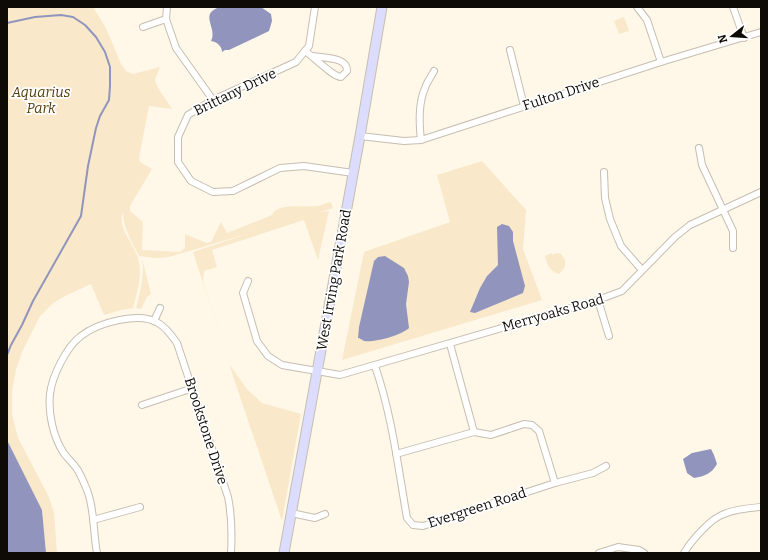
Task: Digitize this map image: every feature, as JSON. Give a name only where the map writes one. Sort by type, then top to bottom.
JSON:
[{"type":"main road","name":"West Irving Park Road","points":[[284,553],[382,7]]},
{"type":"street","points":[[167,7],[166,20],[176,48],[214,100]]},
{"type":"street","name":"Brittany Drive","points":[[315,7],[309,46],[296,62],[214,100],[188,115],[178,137],[178,162],[191,181],[213,192],[233,191],[280,168],[304,166],[353,173]]},
{"type":"street","points":[[637,7],[647,20],[661,62]]},
{"type":"street","points":[[734,7],[744,38]]},
{"type":"street","points":[[143,27],[166,20]]},
{"type":"street","name":"Fulton Drive","points":[[360,136],[404,141],[421,140],[661,62],[761,32]]},
{"type":"street","points":[[510,50],[524,106]]},
{"type":"street","points":[[305,51],[335,75],[339,77],[345,75],[347,71],[346,65],[342,61],[313,56]]},
{"type":"street","points":[[421,140],[419,124],[422,95],[434,71]]},
{"type":"street","points":[[699,148],[702,165],[724,209],[733,231],[733,248]]},
{"type":"street","points":[[604,172],[604,198],[610,219],[621,246],[642,270]]},
{"type":"street","name":"Merryoaks Road","points":[[248,281],[243,293],[257,341],[268,356],[282,365],[340,375],[598,300],[622,291],[675,237],[690,225],[761,192]]},
{"type":"street","points":[[598,300],[609,336]]},
{"type":"street","points":[[97,553],[92,507],[85,485],[78,470],[63,452],[53,426],[50,410],[50,394],[53,381],[57,370],[70,347],[75,340],[86,332],[112,322],[132,318],[154,321],[160,308]]},
{"type":"street","name":"Brookstone Drive","points":[[154,321],[158,322],[177,343],[193,388],[228,497],[231,512],[231,553]]},
{"type":"street","points":[[450,344],[474,432]]},
{"type":"street","name":"Evergreen Road","points":[[375,366],[383,388],[407,518],[414,525],[423,526],[555,483],[593,473],[606,466]]},
{"type":"street","points":[[142,405],[193,388]]},
{"type":"street","points":[[396,454],[474,432],[491,435],[524,424],[532,425],[539,431],[555,483]]},
{"type":"street","points":[[93,520],[140,507]]},
{"type":"street","points":[[684,553],[700,531],[722,514],[761,507]]},
{"type":"street","points":[[291,513],[315,518],[325,514]]},
{"type":"street","points":[[599,553],[618,547],[639,550],[644,553]]},
{"type":"green space","name":"Aquarius Park","points":[[7,7],[93,7],[106,28],[121,64],[126,71],[133,74],[160,67],[155,80],[158,88],[172,109],[149,106],[139,158],[140,162],[152,169],[130,206],[130,211],[143,222],[142,250],[180,252],[185,248],[185,234],[207,243],[211,242],[221,222],[227,233],[272,215],[280,208],[292,206],[318,206],[331,202],[333,208],[320,212],[329,211],[318,260],[304,220],[212,250],[217,267],[204,271],[203,282],[229,364],[193,252],[250,233],[169,257],[156,258],[139,256],[126,229],[123,212],[122,224],[136,253],[140,271],[139,284],[133,308],[104,315],[91,284],[63,297],[52,304],[40,316],[22,352],[16,370],[12,392],[12,414],[18,438],[48,495],[54,512],[57,553],[46,553],[42,510],[7,440]]},
{"type":"green space","points":[[624,17],[629,31],[619,34],[614,21]]},
{"type":"green space","points":[[482,161],[526,210],[523,249],[542,300],[342,360],[364,252],[450,222],[437,175]]},
{"type":"green space","points":[[552,253],[553,255],[556,253],[561,254],[565,260],[565,267],[559,274],[549,268],[545,256]]},
{"type":"green space","points":[[142,258],[151,294],[147,297],[141,309],[136,308],[142,277]]},
{"type":"green space","points":[[229,364],[247,389],[262,403],[301,414],[282,521]]},
{"type":"water","points":[[220,7],[261,7],[271,14],[272,21],[269,31],[222,52],[219,45],[211,41],[212,31],[209,17],[210,13]]},
{"type":"water","points":[[502,224],[509,226],[513,232],[513,241],[525,286],[523,293],[475,313],[470,312],[480,288],[487,276],[498,265],[497,227]]},
{"type":"water","points":[[385,256],[404,268],[408,276],[409,282],[406,304],[409,328],[388,338],[374,341],[364,341],[358,338],[359,327],[374,261],[378,257]]},
{"type":"water","points":[[7,440],[42,510],[46,553],[7,553]]},
{"type":"water","points":[[711,449],[717,464],[710,472],[694,478],[687,473],[683,459],[692,453]]},
{"type":"waterway","points":[[7,23],[35,17],[61,15],[73,17],[85,25],[96,37],[105,52],[110,67],[109,100],[100,116],[96,128],[88,166],[81,216],[33,301],[7,355]]}]
